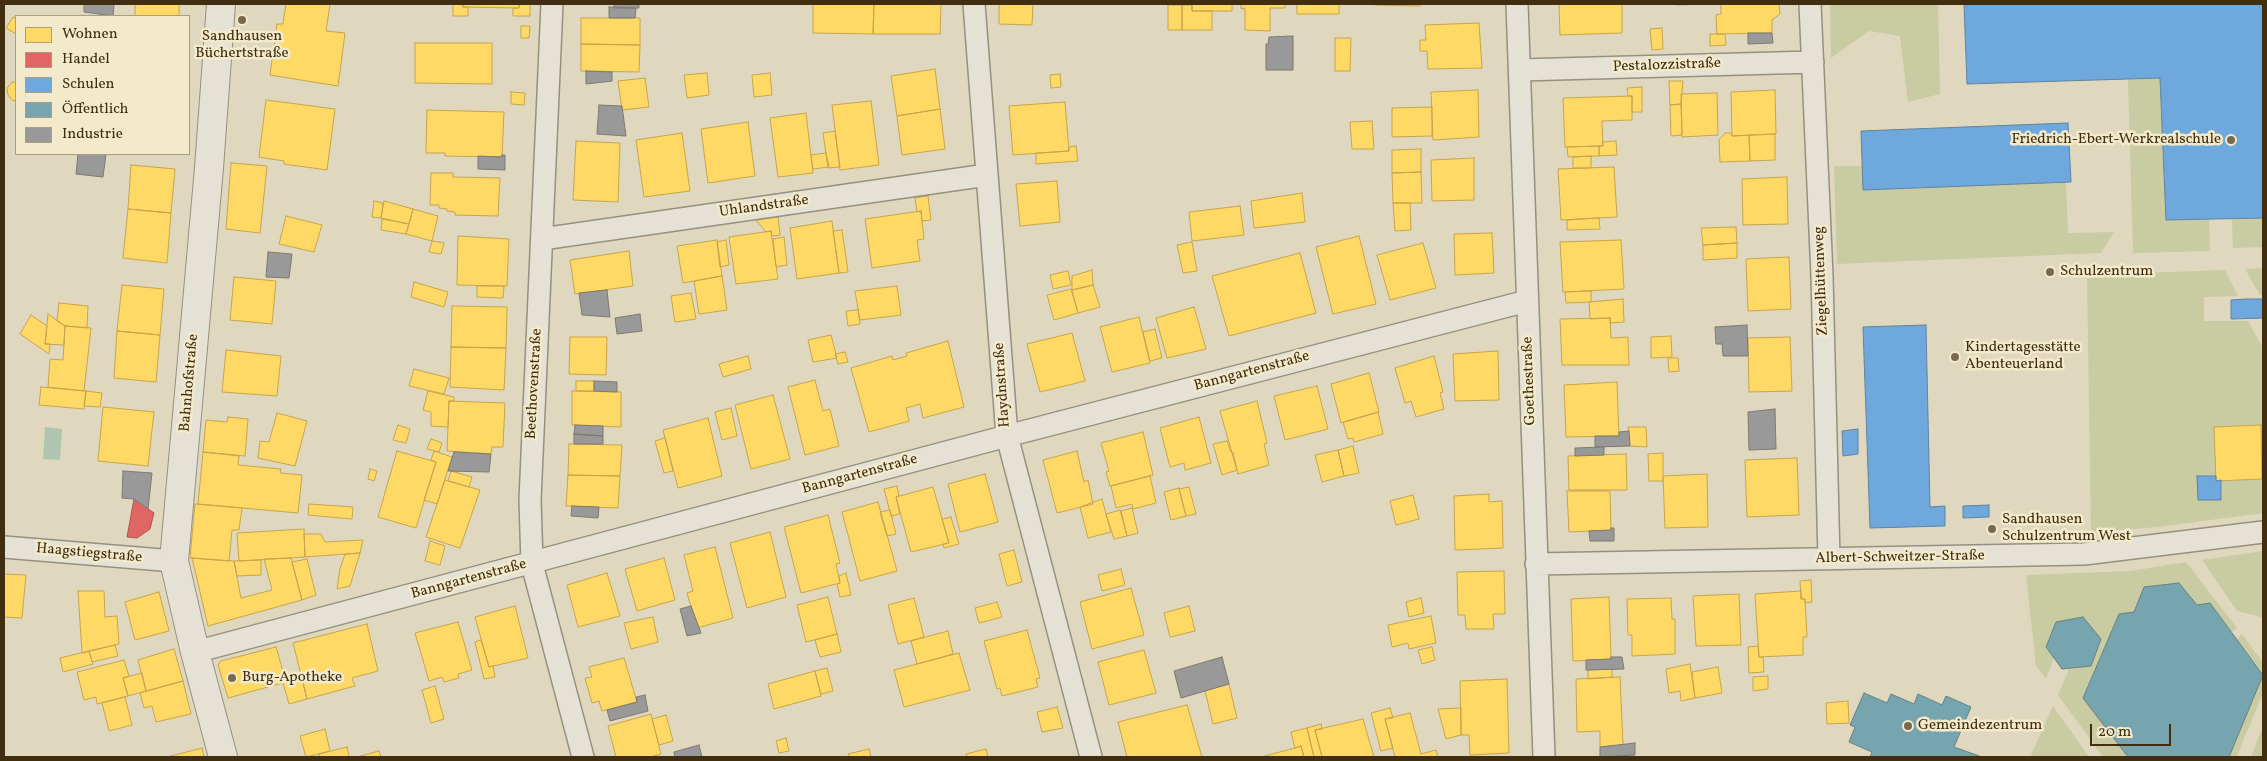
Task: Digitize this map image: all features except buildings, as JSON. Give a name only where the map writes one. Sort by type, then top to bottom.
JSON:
[{"type":"street","name":"Bahnhofstraße","points":[[221,4],[210,168],[174,561],[195,652],[223,757]]},
{"type":"street","name":"Beethovenstraße","points":[[552,4],[530,500],[532,564],[583,757]]},
{"type":"street","name":"Haydnstraße","points":[[974,4],[1007,436],[1091,757]]},
{"type":"street","name":"Goethestraße","points":[[1517,4],[1544,757]]},
{"type":"street","name":"Ziegelhüttenweg","points":[[1810,4],[1822,276],[1829,559]]},
{"type":"street","name":"Pestalozzistraße","points":[[1520,70],[1813,62]]},
{"type":"street","name":"Uhlandstraße","points":[[542,239],[987,175]]},
{"type":"street","name":"Banngartenstraße","points":[[195,652],[532,564],[1007,436],[1527,301]]},
{"type":"street","name":"Albert-Schweitzer-Straße","points":[[1536,564],[2084,554],[2263,532]]},
{"type":"street","name":"Haagstiegstraße","points":[[4,547],[174,561]]},
{"type":"shaded area","points":[[1830,4],[1938,4],[1940,94],[1908,102],[1900,36],[1869,31],[1831,58]]},
{"type":"shaded area","points":[[2160,78],[2166,220],[2209,219],[2210,251],[2133,253],[2128,79]]},
{"type":"shaded area","points":[[1834,166],[1862,166],[1863,190],[2066,182],[2068,233],[2114,232],[2101,253],[1837,264]]},
{"type":"shaded area","points":[[2263,218],[2263,247],[2233,248],[2232,219]]},
{"type":"shaded area","points":[[2263,268],[2263,295],[2260,295],[2245,269]]},
{"type":"shaded area","points":[[2225,270],[2238,296],[2204,297],[2204,321],[2248,321],[2263,348],[2263,513],[2158,527],[2091,532],[2087,275]]},
{"type":"shaded area","points":[[45,427],[62,429],[60,460],[43,459]]},
{"type":"shaded area","points":[[2263,551],[2263,616],[2261,617],[2237,611],[2202,560]]},
{"type":"shaded area","points":[[2186,562],[2237,628],[2232,632],[2210,604],[2197,605],[2179,583],[2144,587],[2134,612],[2119,614],[2083,697],[2128,757],[2103,757],[2058,695],[2069,669],[2091,666],[2101,639],[2083,617],[2056,622],[2046,647],[2054,658],[2046,678],[2036,666],[2026,575],[2131,571]]},
{"type":"shaded area","points":[[2242,634],[2263,663],[2263,673],[2237,639]]},
{"type":"shaded area","points":[[2263,675],[2263,693],[2237,757],[2229,757]]},
{"type":"shaded area","points":[[2053,706],[2089,757],[2030,757]]},
{"type":"shaded area","points":[[2263,726],[2263,757],[2251,757]]},
{"type":"place","name":"Sandhausen Büchertstraße","points":[[242,20]]},
{"type":"place","name":"Friedrich-Ebert-Werkrealschule","points":[[2231,140]]},
{"type":"place","name":"Schulzentrum","points":[[2050,272]]},
{"type":"place","name":"Kindertagesstätte Abenteuerland","points":[[1955,357]]},
{"type":"place","name":"Sandhausen Schulzentrum West","points":[[1992,529]]},
{"type":"place","name":"Burg-Apotheke","points":[[232,678]]},
{"type":"place","name":"Gemeindezentrum","points":[[1908,726]]}]
